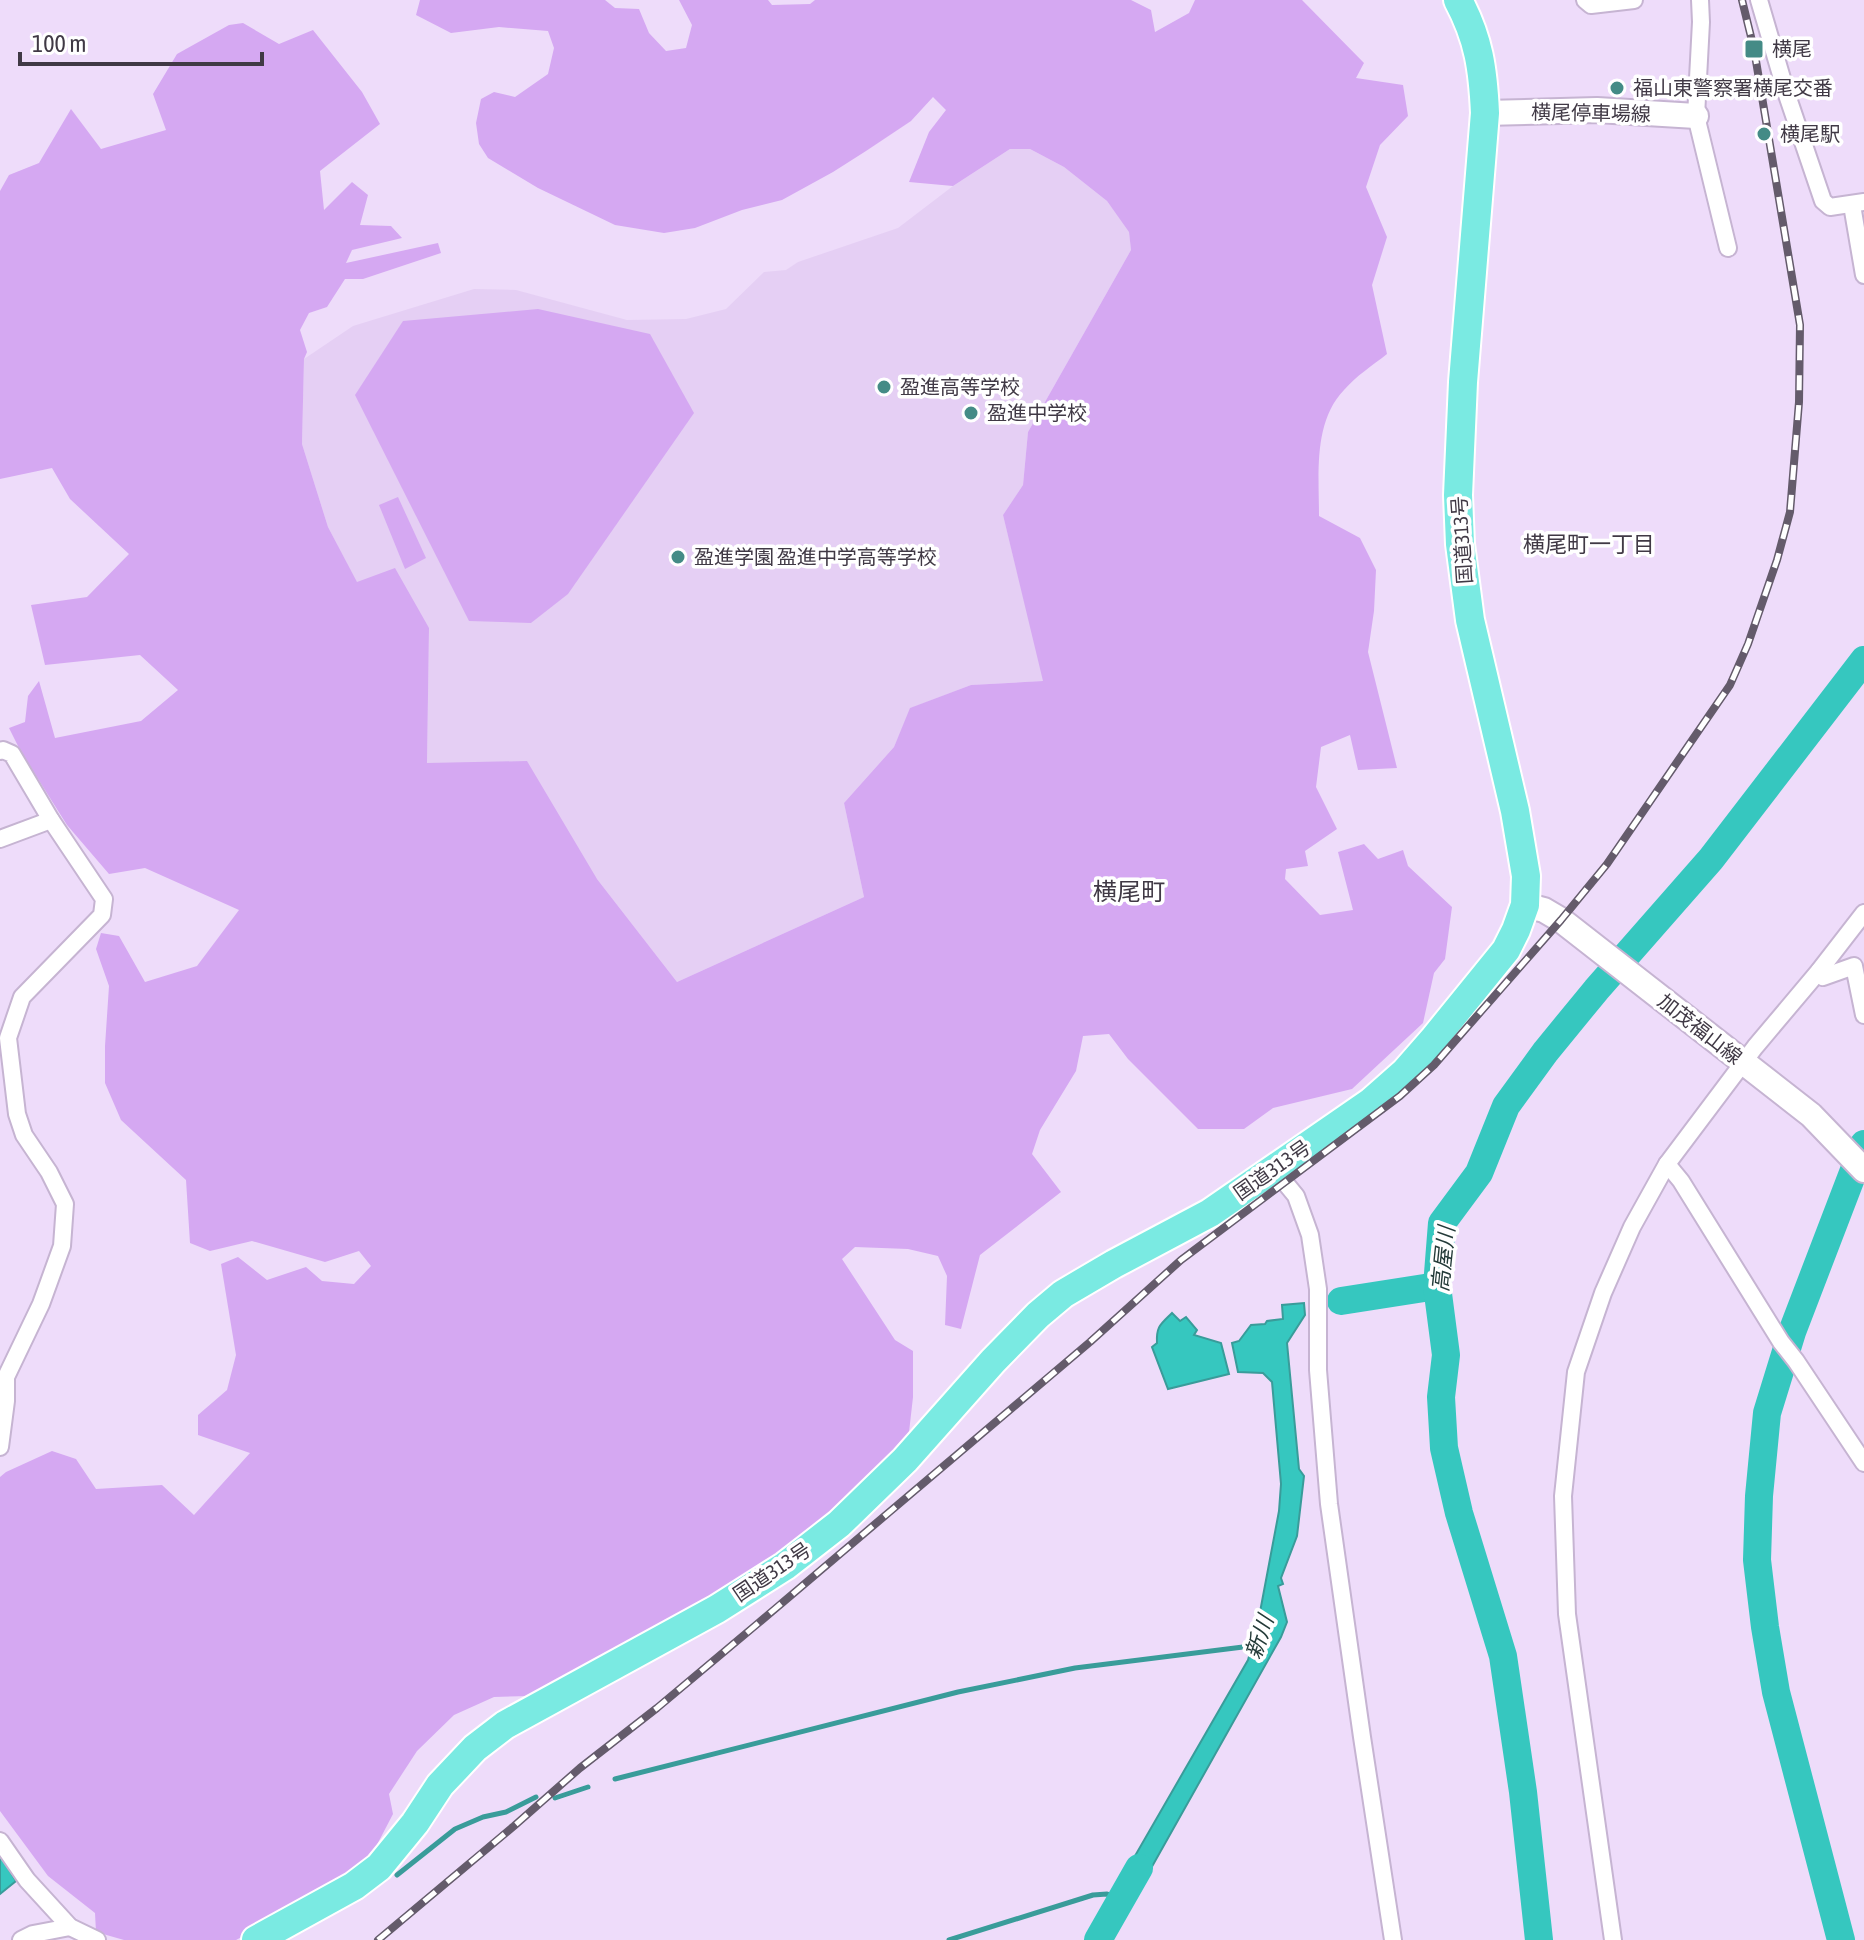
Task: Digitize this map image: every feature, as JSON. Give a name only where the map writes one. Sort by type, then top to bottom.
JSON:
[{"type":"highway","name":"国道313号","points":[[256,1940],[354,1886],[379,1867],[415,1823],[440,1785],[475,1748],[505,1725],[717,1609],[785,1566],[839,1524],[905,1460],[1038,1315],[1063,1294],[1210,1213],[1371,1102],[1405,1072],[1506,950],[1525,905],[1526,876],[1515,811],[1472,632],[1460,544],[1458,495],[1463,382],[1485,113],[1483,74],[1475,37],[1458,0]]},
{"type":"main road","name":"横尾停車場線","points":[[1485,113],[1597,110],[1696,116]]},
{"type":"main road","name":"加茂福山線","points":[[1525,905],[1544,910],[1567,925],[1811,1115],[1858,1163]]},
{"type":"street","points":[[1585,0],[1591,5],[1634,0]]},
{"type":"street","points":[[1700,0],[1696,116],[1728,248]]},
{"type":"street","points":[[1759,0],[1823,201],[1830,207],[1858,203],[1864,275]]},
{"type":"street","points":[[0,751],[12,754],[51,820],[104,899],[102,915],[22,997],[8,1038],[17,1114],[24,1135],[49,1172],[65,1204],[62,1246],[41,1304],[6,1377],[0,1447]]},
{"type":"street","points":[[0,839],[51,820]]},
{"type":"street","points":[[1613,1940],[1567,1614],[1563,1496],[1576,1372],[1603,1293],[1632,1227],[1667,1164],[1864,913]]},
{"type":"street","points":[[1819,971],[1823,977],[1854,966],[1864,1015]]},
{"type":"street","points":[[1667,1164],[1681,1181],[1781,1342],[1864,1463]]},
{"type":"street","points":[[1273,1168],[1296,1196],[1310,1235],[1318,1289],[1318,1370],[1329,1504],[1393,1940]]},
{"type":"street","points":[[0,1841],[27,1880],[70,1927],[97,1940]]},
{"type":"street","points":[[21,1940],[33,1934],[70,1927]]},
{"type":"shaded area","points":[[420,0],[605,0],[615,8],[639,9],[649,33],[666,51],[686,48],[692,25],[679,0],[768,0],[772,5],[810,4],[815,0],[1131,0],[1151,10],[1155,32],[1189,13],[1195,0],[1302,0],[1364,63],[1356,78],[1403,85],[1408,116],[1380,145],[1366,187],[1387,237],[1372,285],[1387,354],[1354,380],[1334,403],[1322,433],[1319,484],[1319,516],[1360,538],[1376,570],[1368,652],[1397,768],[1358,770],[1350,735],[1321,747],[1316,787],[1337,829],[1305,851],[1308,866],[1286,869],[1285,879],[1320,915],[1353,910],[1338,852],[1364,844],[1378,859],[1403,850],[1408,866],[1452,907],[1445,959],[1434,973],[1423,1023],[1352,1089],[1273,1108],[1244,1129],[1198,1129],[1128,1059],[1109,1034],[1083,1036],[1076,1071],[1040,1130],[1032,1154],[1061,1192],[980,1255],[961,1329],[945,1325],[947,1276],[938,1256],[908,1249],[855,1247],[842,1259],[895,1340],[913,1351],[913,1397],[908,1441],[807,1545],[530,1696],[494,1697],[454,1715],[417,1751],[389,1794],[393,1814],[368,1862],[326,1893],[236,1940],[124,1940],[96,1932],[95,1913],[48,1876],[0,1811],[0,1477],[52,1451],[76,1459],[96,1489],[162,1485],[194,1515],[250,1453],[198,1435],[198,1415],[227,1390],[236,1355],[221,1264],[238,1257],[267,1280],[306,1267],[322,1281],[354,1284],[371,1266],[359,1251],[325,1262],[252,1241],[210,1251],[190,1243],[186,1180],[121,1120],[105,1083],[109,986],[96,949],[101,933],[119,936],[145,982],[197,966],[239,910],[145,868],[109,874],[67,825],[9,728],[25,722],[28,696],[39,681],[55,738],[141,721],[178,690],[140,655],[45,665],[31,605],[87,597],[129,554],[70,499],[52,468],[0,479],[0,191],[9,175],[39,163],[71,109],[101,149],[166,130],[153,94],[177,54],[229,25],[243,23],[279,44],[313,30],[362,92],[380,124],[320,171],[324,210],[352,182],[368,195],[360,225],[391,226],[402,238],[352,250],[346,263],[438,243],[441,253],[363,279],[345,279],[327,307],[309,313],[300,330],[307,352],[304,359],[302,444],[328,527],[357,582],[395,568],[429,628],[427,763],[527,761],[597,879],[677,982],[864,897],[844,803],[894,747],[910,708],[971,685],[1043,681],[1003,515],[1023,485],[1028,432],[1131,250],[1129,232],[1107,201],[1064,167],[1030,149],[1010,149],[953,186],[909,182],[929,132],[946,110],[933,97],[911,121],[833,172],[782,200],[742,210],[695,228],[664,233],[615,225],[538,188],[488,158],[479,144],[476,123],[481,99],[494,92],[515,97],[548,74],[554,48],[548,31],[499,27],[451,33],[416,15]]},
{"type":"shaded area","name":"盈進学園 盈進中学高等学校","points":[[1010,149],[1030,149],[1064,167],[1107,201],[1129,231],[1131,250],[1028,432],[1023,485],[1003,515],[1044,681],[971,685],[911,708],[894,747],[844,803],[864,897],[677,982],[597,879],[427,763],[429,628],[357,583],[328,527],[302,444],[304,359],[353,326],[474,289],[516,290],[627,320],[686,319],[726,309],[764,272],[786,270],[798,262],[898,228],[953,186]]},
{"type":"shaded area","points":[[538,309],[650,334],[694,413],[568,594],[531,623],[469,621],[355,395],[403,321]]},
{"type":"shaded area","points":[[398,497],[426,558],[405,569],[379,505]]},
{"type":"water","points":[[1304,1303],[1305,1315],[1287,1343],[1299,1469],[1304,1476],[1297,1536],[1281,1578],[1283,1584],[1278,1586],[1287,1622],[1131,1904],[1113,1894],[1248,1660],[1279,1511],[1281,1484],[1272,1382],[1263,1373],[1238,1372],[1232,1343],[1239,1341],[1251,1325],[1283,1319],[1282,1305]]},
{"type":"water","points":[[1172,1313],[1180,1321],[1186,1317],[1197,1330],[1194,1335],[1221,1343],[1229,1374],[1168,1389],[1152,1347],[1157,1343],[1160,1326]]},
{"type":"water","points":[[0,1855],[16,1881],[0,1894]]},
{"type":"waterway","name":"高屋川","points":[[1539,1940],[1523,1792],[1503,1656],[1459,1513],[1444,1448],[1441,1397],[1446,1355],[1437,1286],[1442,1223],[1479,1173],[1506,1106],[1546,1051],[1711,859],[1864,660]]},
{"type":"waterway","points":[[1841,1940],[1776,1692],[1757,1560],[1767,1413],[1792,1332],[1864,1144]]},
{"type":"waterway","name":"新川","points":[[1341,1301],[1437,1286]]},
{"type":"waterway","points":[[615,1779],[958,1692],[1075,1668],[1259,1645]]},
{"type":"waterway","points":[[555,1798],[588,1787]]},
{"type":"waterway","points":[[397,1875],[455,1829],[483,1817],[506,1812],[536,1797]]},
{"type":"waterway","name":"新川","points":[[1098,1940],[1139,1868]]},
{"type":"waterway","points":[[949,1940],[1093,1895],[1107,1894],[1121,1901]]},
{"type":"railway","points":[[378,1940],[580,1768],[756,1625],[1090,1342],[1181,1260],[1400,1096],[1434,1065],[1607,864],[1730,685],[1748,644],[1790,512],[1799,402],[1800,325],[1754,49],[1742,0]]},
{"type":"place","name":"横尾","points":[[1754,49]]},
{"type":"place","name":"福山東警察署横尾交番","points":[[1617,88]]},
{"type":"place","name":"横尾駅","points":[[1764,134]]},
{"type":"place","name":"盈進高等学校","points":[[884,387]]},
{"type":"place","name":"盈進中学校","points":[[971,413]]},
{"type":"place","name":"盈進学園 盈進中学高等学校","points":[[678,557]]},
{"type":"district","name":"横尾町一丁目","points":[[1589,544]]},
{"type":"district","name":"横尾町","points":[[1129,892]]}]
